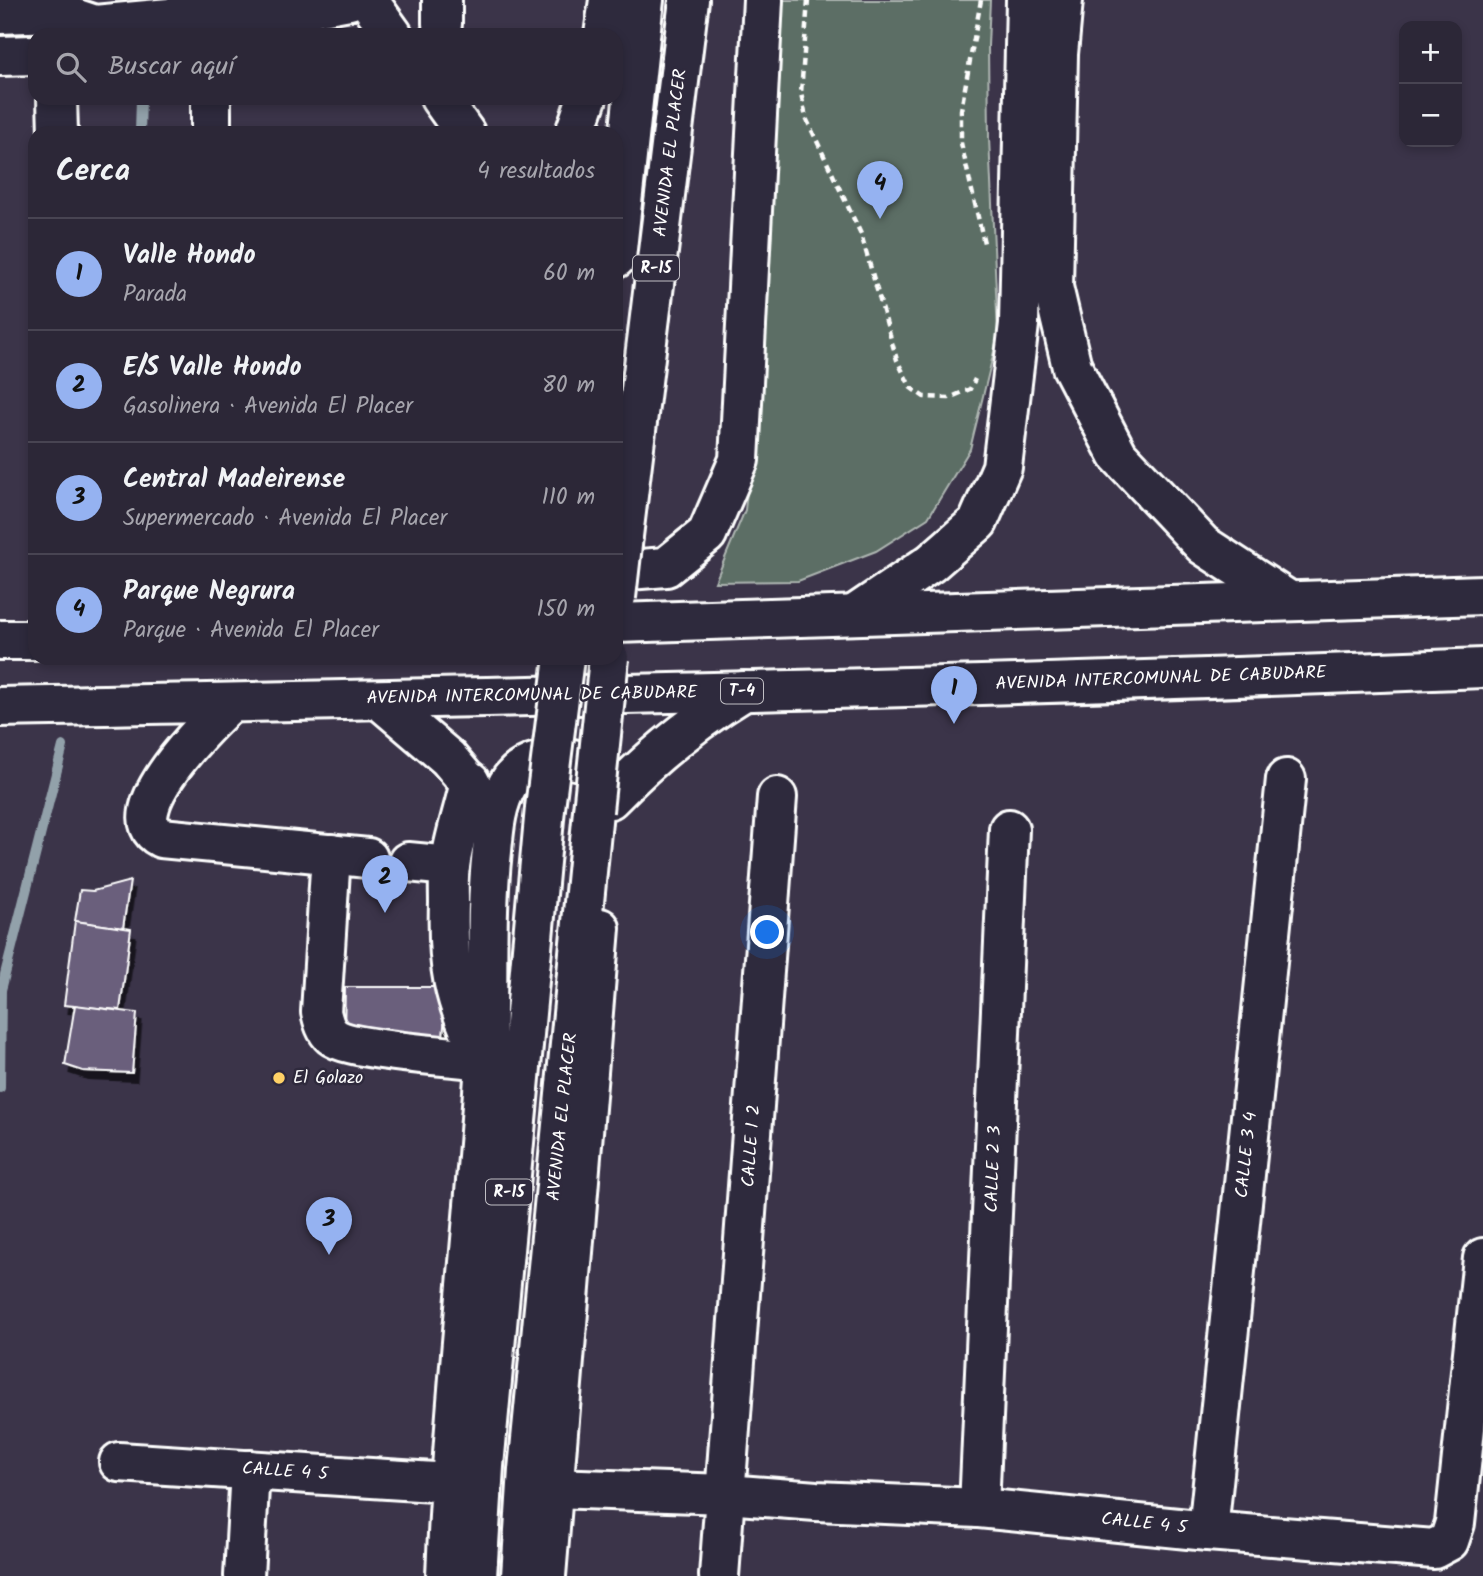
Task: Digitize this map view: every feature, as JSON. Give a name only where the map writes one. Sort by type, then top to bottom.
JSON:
[{"type":"main road","points":[[0,14],[72,27],[214,16],[251,18],[349,0]]},
{"type":"main road","points":[[368,0],[388,28]]},
{"type":"main road","points":[[605,28],[609,0]]},
{"type":"main road","name":"R-15","points":[[623,194],[644,0]]},
{"type":"main road","name":"AVENIDA EL PLACER","points":[[623,522],[689,0]]},
{"type":"main road","points":[[623,555],[666,567],[706,534],[739,460],[763,0]]},
{"type":"main road","points":[[854,615],[932,563],[978,522],[1002,467],[1018,324],[1026,0]]},
{"type":"main road","points":[[1063,0],[1058,54],[1053,287],[1072,367],[1118,455],[1203,545],[1289,601]]},
{"type":"main road","points":[[0,57],[28,55]]},
{"type":"main road","points":[[57,105],[58,126]]},
{"type":"main road","points":[[211,105],[211,126]]},
{"type":"main road","points":[[445,105],[461,126]]},
{"type":"main road","points":[[577,126],[584,105]]},
{"type":"main road","points":[[594,126],[596,105]]},
{"type":"main road","points":[[623,623],[1483,595]]},
{"type":"main road","points":[[0,640],[28,640]]},
{"type":"main road","name":"R-15","points":[[477,1576],[484,1466],[545,808],[563,665]]},
{"type":"main road","name":"AVENIDA EL PLACER","points":[[521,1576],[528,1470],[602,805],[609,665]]},
{"type":"main road","name":"AVENIDA INTERCOMUNAL DE CABUDARE","points":[[0,707],[744,691],[1276,676],[1483,667]]},
{"type":"main road","points":[[602,805],[669,743],[705,715],[744,691]]},
{"type":"main road","points":[[380,700],[449,758],[496,815]]},
{"type":"main road","points":[[230,703],[211,719],[166,774],[153,798],[148,820],[150,829],[161,838],[368,858]]},
{"type":"main road","points":[[446,1576],[450,1483],[486,1060],[489,880],[496,815],[508,783],[527,766],[558,757],[591,765],[603,776],[546,1576]]},
{"type":"main road","name":"CALLE 3 4","points":[[1208,1531],[1286,779]]},
{"type":"main road","points":[[470,782],[450,866],[448,941],[452,979],[464,1022],[486,1060]]},
{"type":"main road","name":"CALLE 1 2","points":[[719,1576],[777,797]]},
{"type":"main road","name":"CALLE 2 3","points":[[979,1508],[1009,829]]},
{"type":"main road","points":[[331,854],[321,1012],[330,1035],[342,1042],[365,1046],[486,1060]]},
{"type":"main road","points":[[408,862],[450,866]]},
{"type":"main road","name":"CALLE 4 5","points":[[552,1488],[726,1494],[979,1508],[1208,1531],[1434,1549],[1449,1541],[1455,1523],[1483,1258]]},
{"type":"main road","name":"CALLE 4 5","points":[[119,1462],[450,1483]]},
{"type":"main road","points":[[244,1576],[250,1470]]},
{"type":"path","points":[[808,0],[802,93],[806,118],[861,234],[897,360],[911,388],[924,397],[948,398],[970,390],[976,378]]},
{"type":"path","points":[[981,0],[961,110],[961,143],[985,247]]},
{"type":"green space","points":[[780,0],[990,0],[989,138],[998,335],[970,449],[928,518],[876,551],[798,581],[715,582],[745,510],[756,409]]},
{"type":"building","points":[[130,881],[123,928],[75,921],[80,890],[93,891]]},
{"type":"building","points":[[75,921],[131,929],[120,1010],[64,1005]]},
{"type":"building","points":[[345,987],[448,987],[443,1036],[344,1034]]},
{"type":"building","points":[[75,1005],[137,1013],[132,1073],[83,1071],[65,1065]]},
{"type":"waterway","points":[[140,126],[141,105]]},
{"type":"waterway","points":[[0,1088],[1,990],[63,746]]},
{"type":"place","name":"Parque Negrura","points":[[880,219]]},
{"type":"place","name":"Valle Hondo","points":[[954,724]]},
{"type":"place","name":"E/S Valle Hondo","points":[[385,913]]},
{"type":"place","name":"El Golazo","points":[[279,1078]]},
{"type":"place","name":"Central Madeirense","points":[[329,1255]]}]
